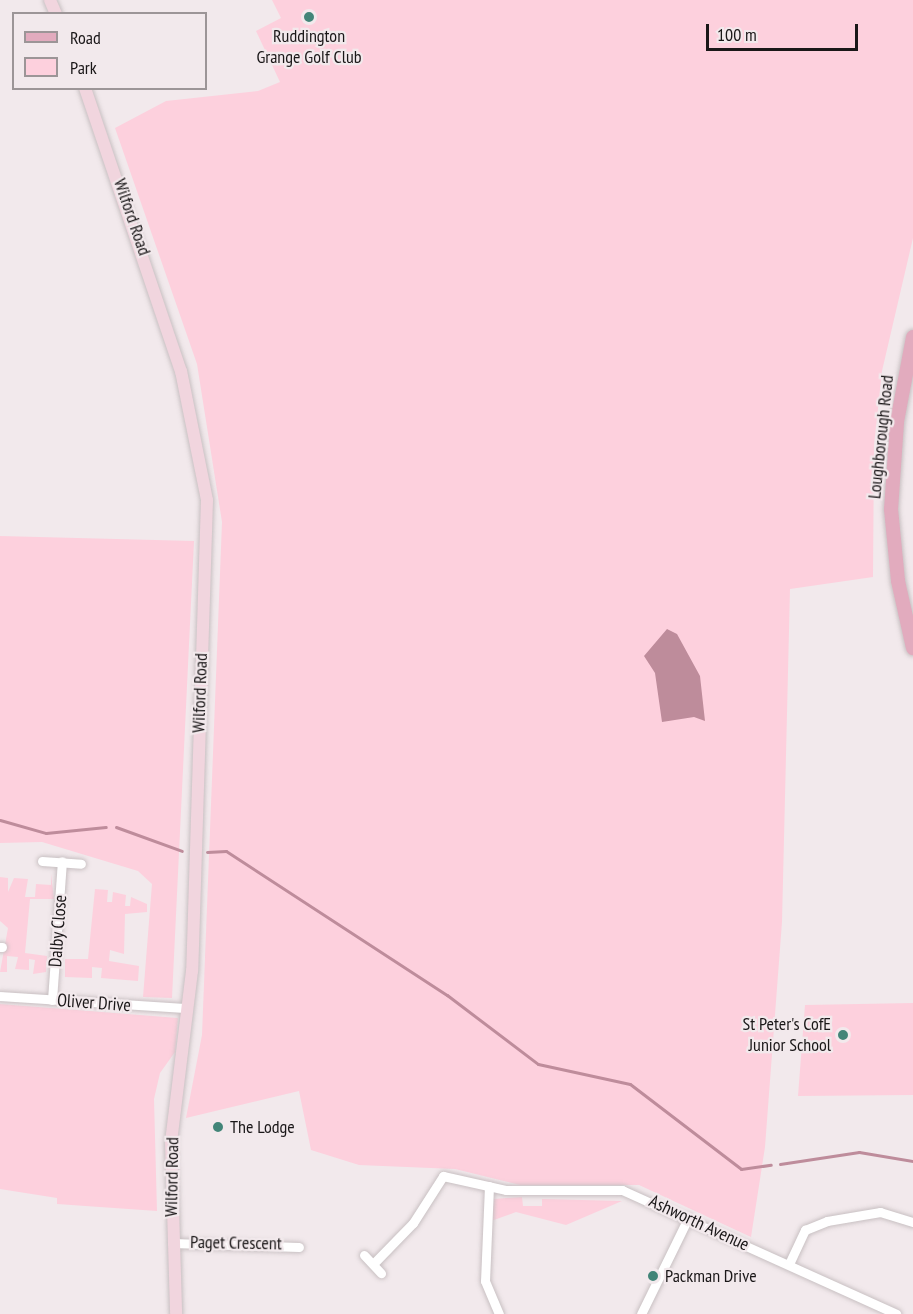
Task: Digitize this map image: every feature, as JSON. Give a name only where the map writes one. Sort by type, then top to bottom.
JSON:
[{"type":"main road","name":"Wilford Road","points":[[86,90],[161,304],[196,430],[206,491],[188,1008],[171,1141],[172,1243],[176,1314]]},
{"type":"main road","name":"Loughborough Road","points":[[912,346],[897,422],[891,509],[913,648]]},
{"type":"street","points":[[42,861],[81,864]]},
{"type":"street","name":"Dalby Close","points":[[52,1000],[62,861]]},
{"type":"street","name":"Oliver Drive","points":[[0,996],[188,1008]]},
{"type":"street","name":"Ashworth Avenue","points":[[373,1264],[413,1223],[443,1176],[489,1186],[627,1191],[896,1314]]},
{"type":"street","points":[[489,1186],[485,1281],[499,1314]]},
{"type":"street","points":[[789,1264],[805,1230],[826,1221],[880,1212],[913,1222]]},
{"type":"street","points":[[641,1314],[688,1218]]},
{"type":"street","name":"Paget Crescent","points":[[172,1243],[299,1247]]},
{"type":"street","points":[[364,1255],[381,1273]]},
{"type":"green space","name":"Ruddington Grange Golf Club","points":[[272,0],[913,0],[913,238],[882,371],[874,446],[873,577],[790,589],[782,922],[765,1147],[751,1237],[639,1185],[520,1185],[455,1169],[359,1165],[311,1150],[299,1091],[186,1118],[202,1035],[222,522],[197,364],[115,128],[166,101],[258,91],[280,82],[256,31],[281,18]]},
{"type":"green space","points":[[0,536],[194,541],[172,998],[143,997],[152,884],[138,871],[42,842],[0,843]]},
{"type":"green space","points":[[51,874],[54,899],[30,899],[25,953],[47,956],[46,972],[33,974],[35,960],[29,959],[29,970],[15,969],[18,957],[7,956],[7,972],[0,972],[8,928],[0,921],[0,877],[8,878],[8,892],[14,878],[28,879],[25,897],[35,897],[36,884],[51,885]]},
{"type":"green space","points":[[95,889],[108,890],[107,902],[112,902],[113,892],[126,895],[125,906],[130,906],[131,897],[147,904],[147,912],[125,914],[124,954],[110,950],[109,961],[139,966],[138,981],[101,978],[102,968],[92,967],[92,978],[65,977],[65,959],[88,959]]},
{"type":"green space","points":[[913,1003],[913,1095],[798,1096],[805,1005]]},
{"type":"green space","points":[[0,1004],[178,1018],[175,1052],[160,1073],[154,1099],[157,1211],[57,1204],[57,1198],[0,1189]]},
{"type":"green space","points":[[522,1197],[523,1206],[542,1206],[542,1199],[622,1201],[566,1225],[516,1212],[491,1221],[494,1199]]},
{"type":"shaded area","points":[[667,629],[677,634],[700,676],[705,721],[694,717],[662,722],[655,673],[644,656]]},
{"type":"waterway","points":[[0,820],[46,833],[106,827]]},
{"type":"waterway","points":[[116,827],[182,851]]},
{"type":"waterway","points":[[207,852],[226,851],[447,995],[538,1064],[630,1084],[741,1169],[771,1165]]},
{"type":"waterway","points":[[780,1164],[859,1152],[913,1161]]},
{"type":"place","name":"Ruddington Grange Golf Club","points":[[309,17]]},
{"type":"place","name":"St Peter's CofE Junior School","points":[[843,1035]]},
{"type":"place","name":"The Lodge","points":[[218,1127]]},
{"type":"place","name":"Packman Drive","points":[[653,1276]]}]
